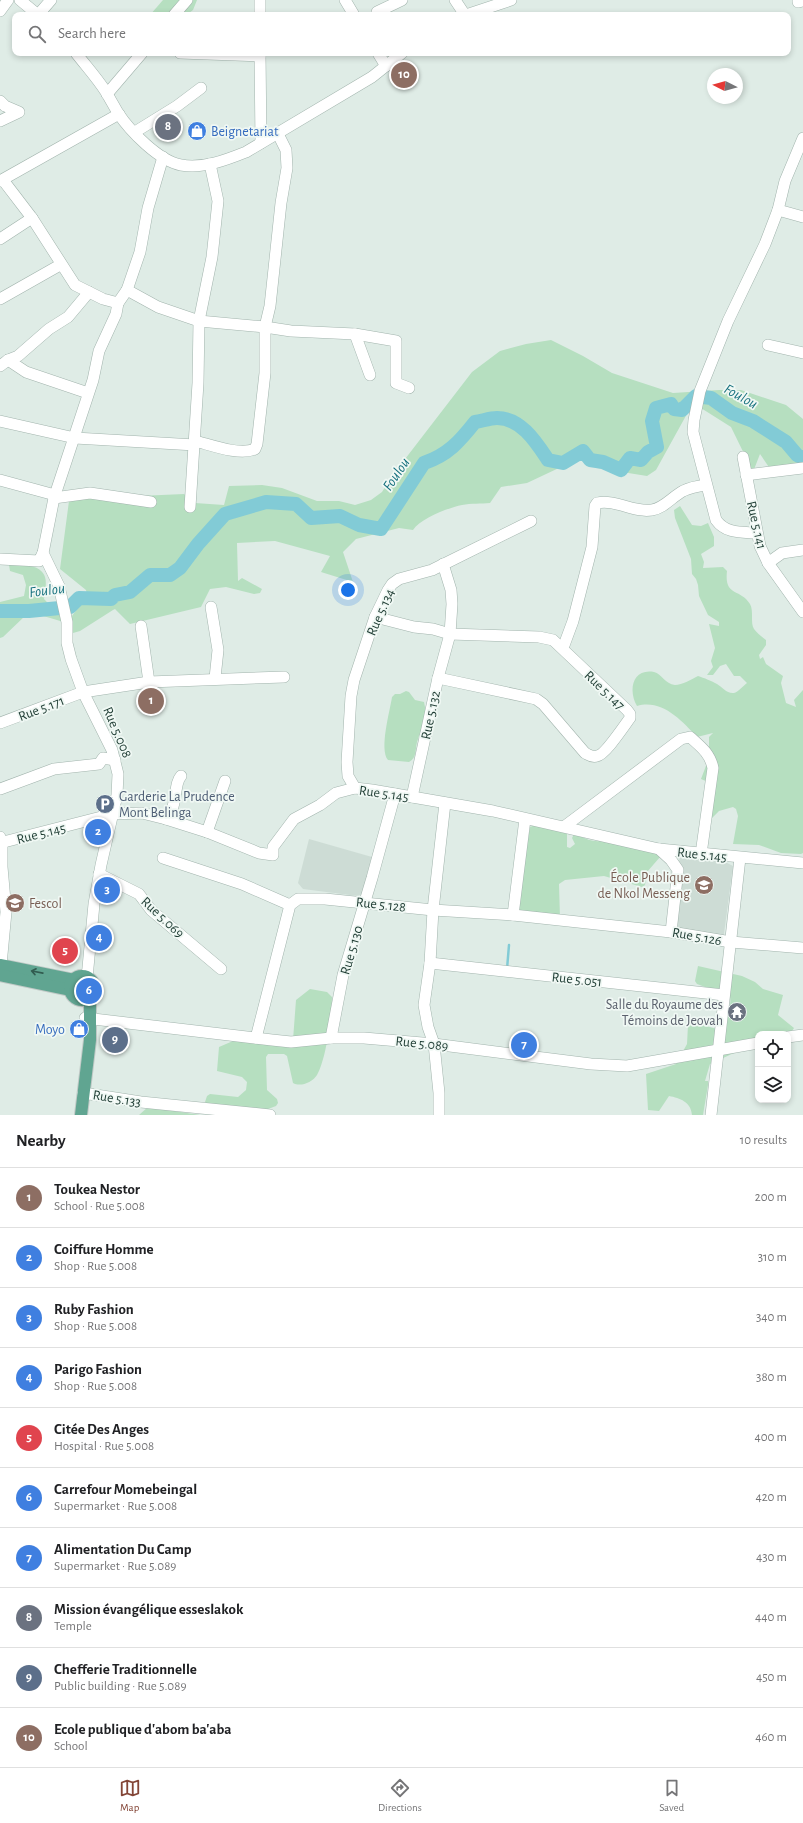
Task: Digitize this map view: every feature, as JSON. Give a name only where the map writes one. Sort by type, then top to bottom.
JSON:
[{"type":"main road","points":[[0,968],[72,985]]},
{"type":"main road","points":[[81,1115],[88,1060],[87,998],[93,986],[87,978],[80,976],[72,985],[73,996],[87,998]]},
{"type":"main road","points":[[76,1115],[88,1018]]},
{"type":"street","points":[[0,11],[8,0]]},
{"type":"street","points":[[20,0],[34,12]]},
{"type":"street","points":[[41,12],[51,0]]},
{"type":"street","points":[[177,12],[187,0]]},
{"type":"street","points":[[260,0],[260,12]]},
{"type":"street","points":[[345,0],[352,12]]},
{"type":"street","points":[[377,12],[402,0]]},
{"type":"street","points":[[455,0],[464,12]]},
{"type":"street","points":[[470,12],[478,5],[511,0]]},
{"type":"street","points":[[798,0],[798,2],[803,1]]},
{"type":"street","points":[[78,56],[107,94],[119,114],[145,143],[163,157],[180,165],[193,166],[210,164],[240,155],[278,134],[372,77],[398,56]]},
{"type":"street","points":[[107,94],[139,56]]},
{"type":"street","points":[[260,56],[261,143]]},
{"type":"street","points":[[380,56],[386,66]]},
{"type":"street","points":[[134,132],[177,106],[201,88]]},
{"type":"street","points":[[0,100],[5,106],[19,112],[0,121]]},
{"type":"street","points":[[118,304],[103,299],[75,285],[60,265],[32,218],[2,180],[119,114]]},
{"type":"street","points":[[0,421],[74,438],[195,443],[250,452],[255,449],[259,436],[265,374],[265,327],[270,306],[281,203],[287,168],[286,150],[278,134]]},
{"type":"street","points":[[756,533],[731,531],[721,527],[716,520],[693,432],[699,396],[728,321],[765,244],[778,210],[785,181],[800,152],[803,138]]},
{"type":"street","points":[[0,559],[39,561],[43,553],[54,496],[88,393],[99,351],[116,314],[118,304],[127,290],[140,252],[148,208],[163,157]]},
{"type":"street","points":[[190,507],[198,383],[199,321],[212,257],[218,201],[210,164]]},
{"type":"street","points":[[778,210],[803,217]]},
{"type":"street","points":[[0,239],[32,218]]},
{"type":"street","points":[[0,299],[60,265]]},
{"type":"street","points":[[127,290],[158,307],[199,321],[291,331],[355,334],[396,341],[396,383],[409,388]]},
{"type":"street","points":[[4,363],[18,356],[49,329],[68,317],[79,301],[89,292]]},
{"type":"street","points":[[355,334],[370,376]]},
{"type":"street","points":[[768,345],[803,353]]},
{"type":"street","points":[[4,363],[88,393]]},
{"type":"street","name":"Rue 5.141","points":[[743,457],[756,533],[760,546],[768,563],[803,612]]},
{"type":"street","points":[[746,475],[803,468]]},
{"type":"street","points":[[0,480],[54,496],[90,493],[151,502]]},
{"type":"street","points":[[563,648],[571,628],[592,547],[595,506],[597,502],[612,503],[645,511],[653,510],[664,506],[693,486],[706,485]]},
{"type":"street","name":"Rue 5.134","points":[[355,788],[348,776],[347,762],[351,696],[354,680],[375,617],[392,584],[399,579],[427,572],[531,521]]},
{"type":"street","points":[[768,563],[774,557],[782,553],[803,550]]},
{"type":"street","name":"Rue 5.008","points":[[43,553],[59,586],[67,622],[67,643],[70,659],[83,692],[106,736],[116,760],[117,788],[94,904],[87,978]]},
{"type":"street","name":"Rue 5.132","points":[[412,797],[438,678],[450,634],[452,604],[451,590],[443,564]]},
{"type":"street","points":[[211,607],[218,650],[214,678]]},
{"type":"street","name":"Rue 5.147","points":[[375,617],[450,634],[546,638],[553,640],[630,714],[630,718],[598,756],[591,757],[585,753],[543,704],[536,699],[438,678]]},
{"type":"street","points":[[142,626],[150,682]]},
{"type":"street","name":"Rue 5.171","points":[[0,723],[83,692],[150,682],[214,678],[284,677]]},
{"type":"street","points":[[565,826],[681,739],[690,737],[706,752],[711,759],[713,768],[701,854]]},
{"type":"street","points":[[0,789],[54,769],[99,764],[104,758],[116,760]]},
{"type":"street","points":[[166,819],[173,809],[177,795],[178,779],[181,776]]},
{"type":"street","points":[[207,832],[225,781]]},
{"type":"street","name":"Rue 5.145","points":[[1,841],[112,814],[142,813],[207,832],[259,853],[274,855],[272,847],[294,819],[320,805],[336,793],[355,788],[412,797],[565,826],[659,849],[803,863]]},
{"type":"street","name":"Rue 5.130","points":[[331,1038],[343,975],[395,794]]},
{"type":"street","points":[[439,1115],[439,1093],[434,1044],[428,1027],[424,1005],[430,963],[433,910],[445,803]]},
{"type":"street","points":[[513,915],[525,819]]},
{"type":"street","points":[[0,968],[6,912],[1,841]]},
{"type":"street","points":[[659,849],[671,860],[678,870]]},
{"type":"street","points":[[671,932],[680,851]]},
{"type":"street","points":[[163,858],[242,884],[290,905],[256,1038]]},
{"type":"street","points":[[740,858],[731,942],[803,948]]},
{"type":"street","name":"Rue 5.069","points":[[99,874],[139,894],[151,910],[221,969]]},
{"type":"street","name":"Rue 5.128","points":[[290,905],[298,899],[304,898],[364,902],[433,910],[513,915]]},
{"type":"street","name":"Rue 5.126","points":[[513,915],[671,932],[731,942],[711,1115]]},
{"type":"street","name":"Rue 5.051","points":[[430,963],[724,995]]},
{"type":"street","name":"Rue 5.089","points":[[88,1018],[291,1042],[331,1038],[364,1038],[434,1044],[591,1064],[627,1066],[755,1043]]},
{"type":"street","points":[[791,1037],[803,1035]]},
{"type":"street","name":"Rue 5.133","points":[[84,1093],[141,1102],[270,1115]]},
{"type":"shaded area","points":[[309,839],[372,857],[362,894],[358,896],[303,889],[298,883]]},
{"type":"shaded area","name":"École Publique de Nkol Messeng","points":[[680,855],[723,861],[733,866],[723,941],[671,927]]},
{"type":"green space","points":[[163,0],[197,0],[193,10],[190,12],[153,12]]},
{"type":"green space","points":[[551,340],[612,373],[673,393],[741,390],[786,405],[803,419],[803,468],[773,473],[760,454],[753,472],[731,427],[693,403],[656,470],[647,476],[597,468],[578,459],[527,483],[501,487],[490,503],[465,504],[450,508],[422,521],[413,530],[399,528],[356,539],[343,552],[353,582],[321,572],[330,556],[275,541],[237,543],[238,581],[242,578],[262,589],[260,593],[254,594],[226,587],[210,589],[201,607],[130,624],[115,609],[80,631],[73,633],[67,623],[87,595],[86,590],[60,569],[69,501],[71,499],[184,494],[195,503],[224,505],[229,486],[262,485],[282,488],[317,501],[339,501],[355,505],[371,500],[382,492],[392,476],[472,372],[500,351],[526,344]]},
{"type":"green space","points":[[680,506],[692,525],[701,526],[708,523],[714,537],[714,546],[701,554],[704,562],[703,568],[723,567],[727,571],[728,585],[730,589],[746,599],[750,604],[754,629],[766,640],[766,645],[759,655],[760,659],[763,657],[766,664],[783,676],[781,683],[786,703],[796,707],[794,700],[803,690],[803,853],[801,854],[781,853],[759,845],[733,844],[738,816],[736,809],[733,807],[719,811],[709,821],[708,782],[701,779],[709,758],[709,737],[713,733],[697,737],[670,712],[655,706],[637,706],[634,700],[634,682],[637,677],[647,672],[657,673],[669,683],[675,685],[684,683],[698,676],[719,685],[731,693],[734,693],[747,683],[740,676],[734,676],[726,664],[720,666],[713,675],[707,675],[713,667],[711,661],[715,648],[709,624],[719,626],[719,622],[708,615],[699,596],[698,585],[692,574],[691,559],[675,518],[674,510]]},
{"type":"green space","points":[[9,565],[35,567],[43,573],[46,582],[44,599],[67,623],[40,615],[25,616],[3,637],[0,638],[0,602],[24,596],[26,585],[23,575],[10,571]]},
{"type":"green space","points":[[406,691],[409,692],[415,700],[424,702],[424,722],[417,742],[415,756],[412,760],[409,762],[388,760],[386,755],[385,739],[392,697],[395,694],[400,694]]},
{"type":"green space","points":[[535,825],[567,833],[567,847],[570,848],[575,844],[572,838],[575,832],[580,836],[594,841],[601,841],[607,833],[620,835],[627,838],[660,857],[647,872],[645,885],[642,887],[604,876],[565,880],[559,884],[560,918],[516,911],[530,827]]},
{"type":"green space","points":[[698,966],[742,976],[755,982],[763,989],[783,995],[778,1015],[794,1028],[791,1031],[755,1031],[755,1043],[710,1064],[705,1081],[708,1081],[708,1085],[703,1115],[692,1115],[690,1107],[684,1101],[669,1096],[659,1111],[648,1110],[646,1074],[676,1064],[687,1044],[688,1025],[691,1022],[717,1029],[726,1018],[729,1010],[730,996],[697,984],[695,981]]},
{"type":"green space","points":[[310,989],[327,992],[332,997],[330,1026],[326,1048],[320,1068],[315,1078],[309,1082],[299,1085],[293,1083],[287,1056],[284,1054],[268,1054],[266,1057],[267,1090],[277,1099],[278,1103],[276,1106],[260,1112],[207,1105],[205,1102],[207,1096],[210,1094],[238,1097],[246,1090],[247,1082],[242,1077],[217,1071],[219,1047],[233,1041],[293,1040],[296,1000]]},
{"type":"green space","points":[[148,1107],[200,1115],[139,1115]]},
{"type":"waterway","name":"Foulou","points":[[0,611],[29,611],[70,607],[79,598],[111,599],[115,595],[130,592],[150,575],[170,575],[180,568],[198,544],[225,514],[266,502],[296,504],[311,518],[340,516],[359,525],[381,529],[424,463],[447,452],[475,422],[489,419],[506,419],[521,427],[533,439],[548,460],[563,463],[583,451],[590,460],[603,462],[621,470],[630,458],[641,460],[648,452],[657,447],[652,421],[656,408],[671,404],[674,409],[682,410],[696,396],[711,398],[732,413],[753,421],[786,442],[797,455],[803,458]]},
{"type":"waterway","points":[[507,969],[509,945]]},
{"type":"place","name":"Ecole publique d'abom ba'aba","points":[[404,75]]},
{"type":"place","name":"Mission évangélique esseslakok","points":[[168,127]]},
{"type":"place","name":"Beignetariat","points":[[197,131]]},
{"type":"place","name":"Toukea Nestor","points":[[151,701]]},
{"type":"place","name":"Garderie La Prudence Mont Belinga","points":[[105,804]]},
{"type":"place","name":"Coiffure Homme","points":[[98,832]]},
{"type":"place","name":"École Publique de Nkol Messeng","points":[[704,885]]},
{"type":"place","name":"Ruby Fashion","points":[[107,890]]},
{"type":"place","name":"Fescol","points":[[15,903]]},
{"type":"place","name":"Parigo Fashion","points":[[99,938]]},
{"type":"place","name":"Citée Des Anges","points":[[65,951]]},
{"type":"place","name":"Carrefour Momebeingal","points":[[89,991]]},
{"type":"place","name":"Salle du Royaume des Témoins de Jeovah","points":[[737,1012]]},
{"type":"place","name":"Moyo","points":[[79,1029]]},
{"type":"place","name":"Chefferie Traditionnelle","points":[[115,1040]]},
{"type":"place","name":"Alimentation Du Camp","points":[[524,1045]]}]
